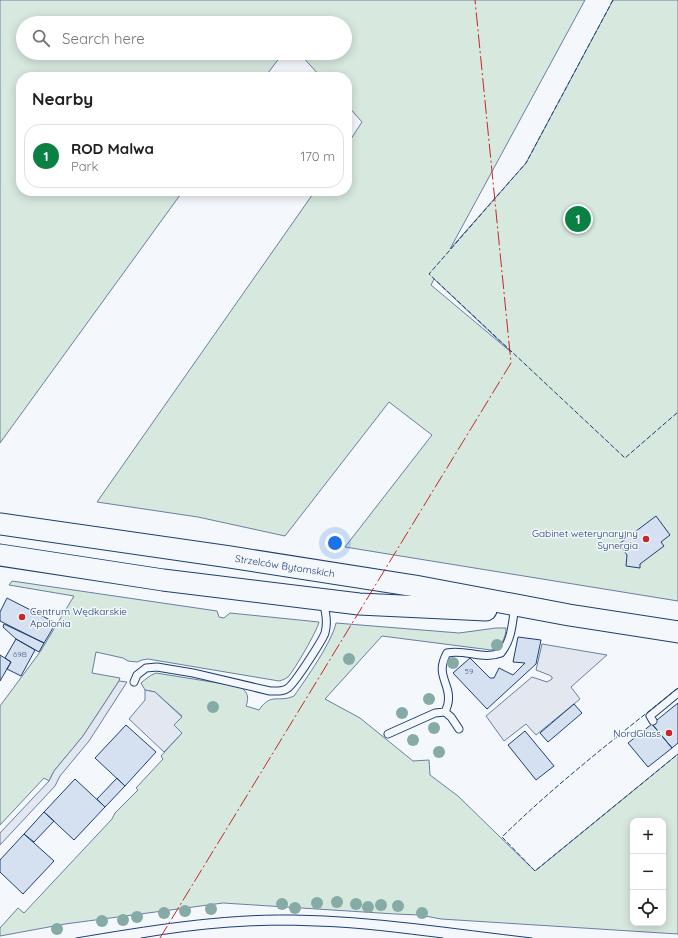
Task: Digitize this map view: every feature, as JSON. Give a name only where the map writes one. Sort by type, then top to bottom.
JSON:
[{"type":"main road","name":"Strzelców Bytomskich","points":[[0,524],[230,557],[415,586],[569,615],[678,632]]},
{"type":"main road","name":"Strzelców Bytomskich","points":[[0,555],[163,580],[359,604],[569,615]]},
{"type":"lane","points":[[134,682],[137,676],[146,668],[157,667],[194,673],[270,691],[280,691],[289,688],[298,677],[325,634],[326,620],[323,600]]},
{"type":"lane","points":[[444,712],[448,703],[448,691],[442,671],[444,658],[447,653],[454,651],[487,656],[501,653],[508,642],[514,612]]},
{"type":"lane","points":[[653,721],[650,716],[678,693]]},
{"type":"lane","points":[[388,734],[435,712],[444,712],[451,717],[459,729]]},
{"type":"shaded area","points":[[0,0],[585,0],[450,249],[526,163],[613,0],[678,0],[678,601],[345,547],[432,435],[389,402],[285,536],[198,517],[97,502],[311,196],[352,196],[352,137],[362,122],[352,111],[352,72],[316,72],[305,60],[352,60],[352,16],[16,16],[16,60],[278,60],[269,72],[16,72],[16,196],[179,196],[0,443]],"holes":[[[434,279],[511,352],[431,285]]]},
{"type":"shaded area","points":[[12,581],[217,611],[219,617],[224,618],[230,613],[319,622],[310,641],[291,673],[288,677],[279,681],[148,659],[137,662],[128,661],[123,658],[96,652],[92,673],[120,678],[119,681],[83,736],[54,771],[49,781],[44,778],[0,825],[0,706],[40,652],[74,596],[9,585]]},
{"type":"shaded area","points":[[336,623],[459,633],[506,628],[502,642],[498,647],[491,650],[382,636],[325,699],[360,718],[413,761],[429,760],[430,775],[458,796],[535,871],[678,754],[678,934],[441,919],[420,915],[223,903],[65,924],[0,936],[0,928],[18,908],[24,913],[112,819],[115,813],[138,790],[136,788],[163,759],[161,756],[182,733],[173,725],[182,716],[155,692],[145,690],[141,683],[156,673],[237,686],[242,688],[247,694],[248,698],[246,706],[259,710],[267,701],[294,696],[318,660]]},
{"type":"shaded area","points":[[542,644],[607,655],[571,687],[580,699],[536,735],[526,724],[504,741],[486,716],[532,677],[547,682],[552,679],[549,675],[536,670]]},
{"type":"shaded area","points":[[119,681],[127,682],[89,741],[60,776],[55,786],[0,845],[0,833],[49,781],[54,771],[83,736]]},
{"type":"shaded area","points":[[145,690],[155,692],[182,717],[174,725],[182,733],[164,752],[129,719],[145,700]]},
{"type":"building","name":"Gabinet weterynaryjny Synergia","points":[[656,516],[670,535],[661,542],[664,546],[640,564],[640,568],[626,566],[627,555],[619,544]]},
{"type":"building","name":"Centrum Wędkarskie Apolonia","points":[[7,598],[56,623],[44,643],[0,621],[0,612]]},
{"type":"building","points":[[4,624],[44,643],[39,652],[16,639],[3,627]]},
{"type":"building","points":[[518,637],[541,640],[536,664],[487,709],[453,673],[470,658],[490,678],[494,678],[499,668],[513,675],[525,663],[513,662]]},
{"type":"building","points":[[16,639],[35,650],[21,676],[7,669],[11,662],[5,658]]},
{"type":"building","points":[[0,655],[11,662],[0,681]]},
{"type":"building","name":"NordGlass","points":[[678,703],[678,743],[672,748],[652,724]]},
{"type":"building","points":[[574,704],[582,713],[548,742],[540,733]]},
{"type":"building","points":[[652,724],[672,748],[648,767],[628,743]]},
{"type":"building","points":[[126,725],[156,752],[125,786],[95,758]]},
{"type":"building","points":[[525,731],[554,766],[536,780],[508,745]]},
{"type":"building","points":[[117,778],[125,786],[105,807],[97,799]]},
{"type":"building","points":[[75,779],[105,807],[74,840],[44,812]]},
{"type":"building","points":[[44,812],[54,821],[34,842],[24,834]]},
{"type":"building","points":[[24,834],[54,861],[23,894],[0,872],[0,860]]},
{"type":"tram line","points":[[76,938],[157,925],[238,916],[266,915],[323,916],[383,920],[532,938]]},
{"type":"tram line","points":[[141,938],[185,931],[272,925],[380,930],[443,938]]},
{"type":"fence","points":[[613,0],[526,163],[429,274],[625,458],[678,412]]},
{"type":"fence","points":[[678,688],[566,779],[502,837],[535,871],[678,754]]},
{"type":"power","points":[[160,938],[511,363],[475,0]]},
{"type":"place","name":"ROD Malwa","points":[[578,219]]},
{"type":"place","name":"Gabinet weterynaryjny Synergia","points":[[646,539]]},
{"type":"place","name":"Centrum Wędkarskie Apolonia","points":[[22,617]]},
{"type":"place","name":"NordGlass","points":[[669,733]]}]
